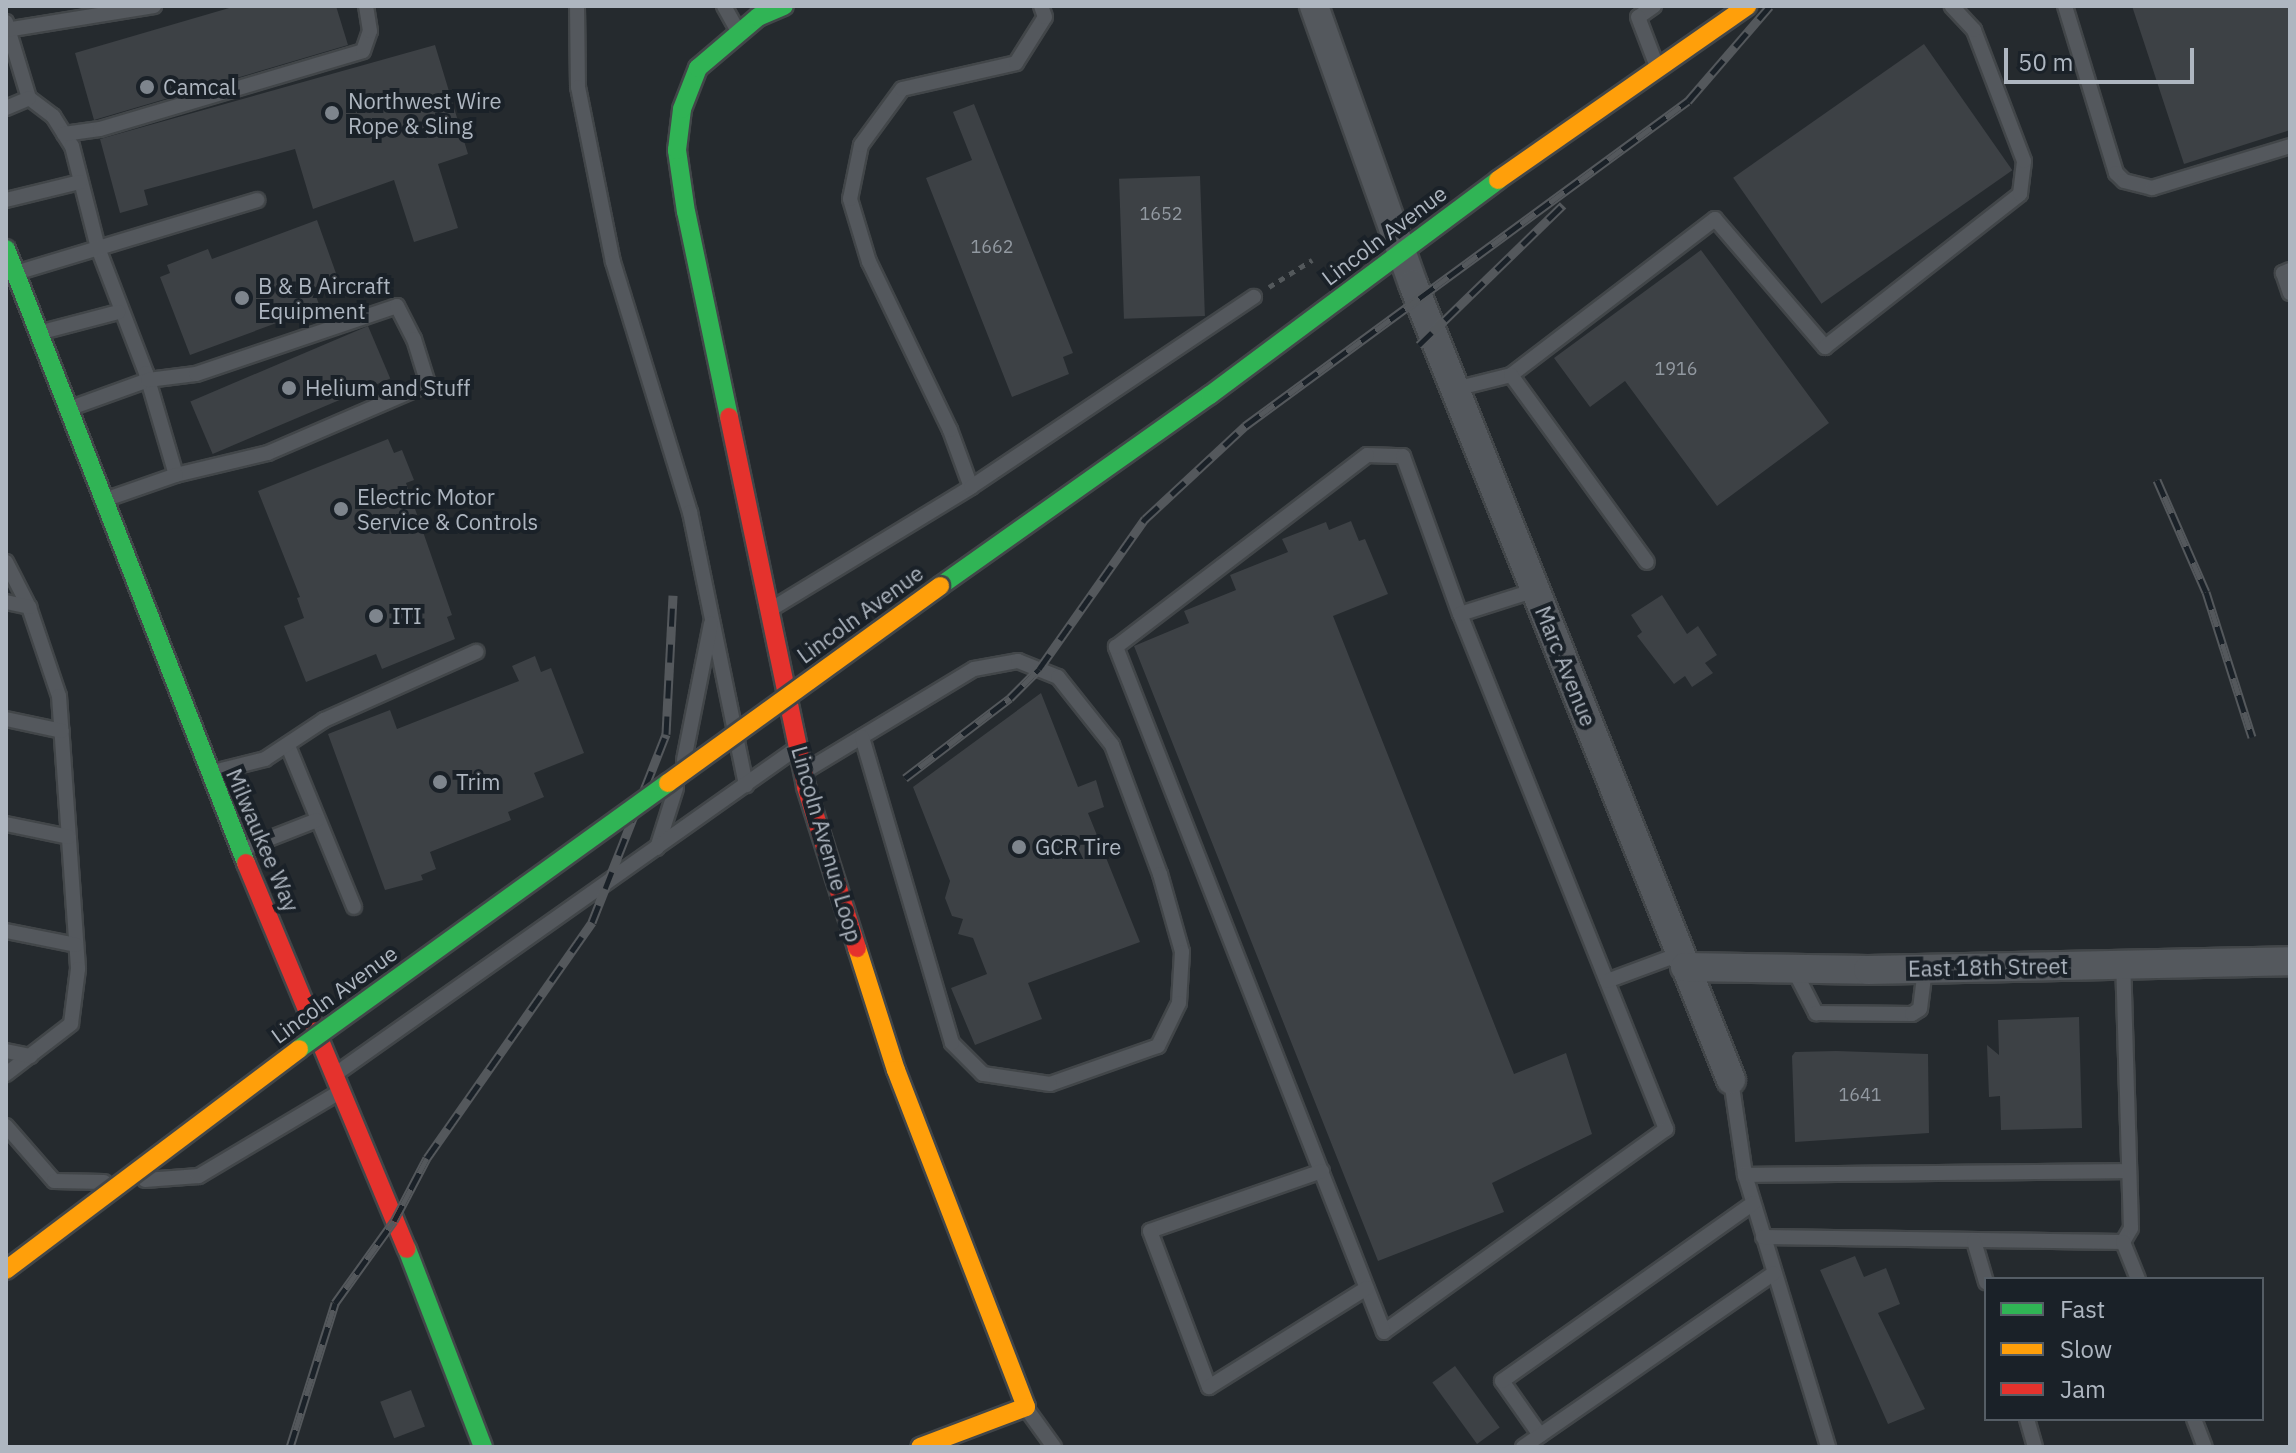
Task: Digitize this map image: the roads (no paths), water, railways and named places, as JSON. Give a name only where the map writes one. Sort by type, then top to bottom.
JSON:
[{"type":"street","name":"Lincoln Avenue Loop","points":[[784,6],[738,32],[698,68],[682,109],[677,150],[686,212],[803,772],[896,1070],[1026,1407]]},
{"type":"street","points":[[1314,6],[1401,252]]},
{"type":"street","name":"Lincoln Avenue","points":[[6,1270],[316,1037],[1401,252],[1747,6]]},
{"type":"street","name":"Milwaukee Way","points":[[6,249],[209,773],[338,1083],[483,1447]]},
{"type":"street","name":"Marc Avenue","points":[[1401,252],[1731,1080]]},
{"type":"street","name":"East 18th Street","points":[[1683,960],[1793,968],[1925,969],[2290,961]]},
{"type":"street","points":[[920,1447],[1026,1407]]},
{"type":"lane","points":[[154,6],[7,27],[29,98],[53,116],[64,134],[118,312],[148,380],[176,475]]},
{"type":"lane","points":[[64,134],[100,129],[363,51],[370,31],[366,6]]},
{"type":"lane","points":[[577,6],[578,87],[613,262],[690,512],[746,785]]},
{"type":"lane","points":[[724,6],[738,32]]},
{"type":"lane","points":[[971,487],[950,430],[869,262],[850,199],[861,145],[902,89],[1016,63],[1045,17],[1041,6]]},
{"type":"lane","points":[[1654,6],[1636,12],[1657,68]]},
{"type":"lane","points":[[1455,389],[1511,375],[1715,219],[1825,347],[2020,194],[2024,161],[1974,30],[1952,6]]},
{"type":"lane","points":[[2065,6],[2116,173],[2124,181],[2152,188],[2290,146]]},
{"type":"lane","points":[[6,108],[29,98]]},
{"type":"lane","points":[[6,200],[80,182]]},
{"type":"lane","points":[[15,273],[257,200]]},
{"type":"lane","points":[[2290,270],[2283,273],[2290,293]]},
{"type":"lane","points":[[770,611],[971,487],[1254,297]]},
{"type":"lane","points":[[68,409],[148,380],[196,374],[397,306],[414,339],[428,384],[268,453],[176,475],[103,500]]},
{"type":"lane","points":[[38,333],[118,312]]},
{"type":"lane","points":[[1511,375],[1647,562]]},
{"type":"lane","points":[[1367,455],[1403,456],[1460,614],[1607,981],[1666,1129],[1384,1332],[1116,647],[1367,455]]},
{"type":"lane","points":[[6,562],[29,607],[53,672],[62,731],[76,945],[71,1024],[6,1074]]},
{"type":"lane","points":[[1460,614],[1536,590]]},
{"type":"lane","points":[[6,602],[29,607]]},
{"type":"lane","points":[[657,849],[693,731],[712,616]]},
{"type":"lane","points":[[209,773],[265,759],[324,720],[476,652]]},
{"type":"lane","points":[[803,772],[974,669],[1018,661],[1058,677],[1112,745],[1168,900],[1182,952],[1179,1003],[1158,1046],[1050,1084],[983,1074],[952,1043],[862,737]]},
{"type":"lane","points":[[6,719],[62,731]]},
{"type":"lane","points":[[288,746],[354,907]]},
{"type":"lane","points":[[6,1126],[54,1181],[199,1176],[338,1083],[798,748]]},
{"type":"lane","points":[[241,850],[317,820]]},
{"type":"lane","points":[[6,824],[69,837]]},
{"type":"lane","points":[[6,931],[76,945]]},
{"type":"lane","points":[[1607,981],[1683,960]]},
{"type":"lane","points":[[2123,964],[2131,1228],[2123,1242]]},
{"type":"lane","points":[[1793,968],[1816,1013],[1912,1014],[1920,1009],[1925,969]]},
{"type":"lane","points":[[6,1051],[30,1056]]},
{"type":"lane","points":[[1731,1080],[1745,1175],[1828,1447]]},
{"type":"lane","points":[[1322,1171],[1150,1231],[1209,1387],[1367,1288]]},
{"type":"lane","points":[[1745,1175],[2129,1171]]},
{"type":"lane","points":[[1540,1435],[1502,1381],[1753,1203]]},
{"type":"lane","points":[[1763,1237],[2123,1242]]},
{"type":"lane","points":[[1974,1241],[1985,1277]]},
{"type":"lane","points":[[2123,1242],[2137,1277]]},
{"type":"lane","points":[[1523,1447],[1774,1273]]},
{"type":"lane","points":[[1026,1407],[1054,1447]]},
{"type":"lane","points":[[2028,1421],[2035,1447]]},
{"type":"lane","points":[[2195,1421],[2205,1447]]},
{"type":"railway","points":[[905,778],[1010,698],[1039,669],[1145,519],[1245,426],[1688,101],[1770,6]]},
{"type":"railway","points":[[1419,345],[1563,205]]},
{"type":"railway","points":[[2157,480],[2206,592],[2252,737]]},
{"type":"railway","points":[[290,1447],[335,1303],[394,1221],[427,1158],[592,922],[666,734],[673,595]]},
{"type":"place","name":"Camcal","points":[[147,87]]},
{"type":"place","name":"Northwest Wire Rope & Sling","points":[[332,113]]},
{"type":"place","name":"B & B Aircraft Equipment","points":[[242,298]]},
{"type":"place","name":"Helium and Stuff","points":[[289,388]]},
{"type":"place","name":"Electric Motor Service & Controls","points":[[341,509]]},
{"type":"place","name":"ITI","points":[[376,616]]},
{"type":"place","name":"Trim","points":[[440,782]]},
{"type":"place","name":"GCR Tire","points":[[1019,847]]}]
